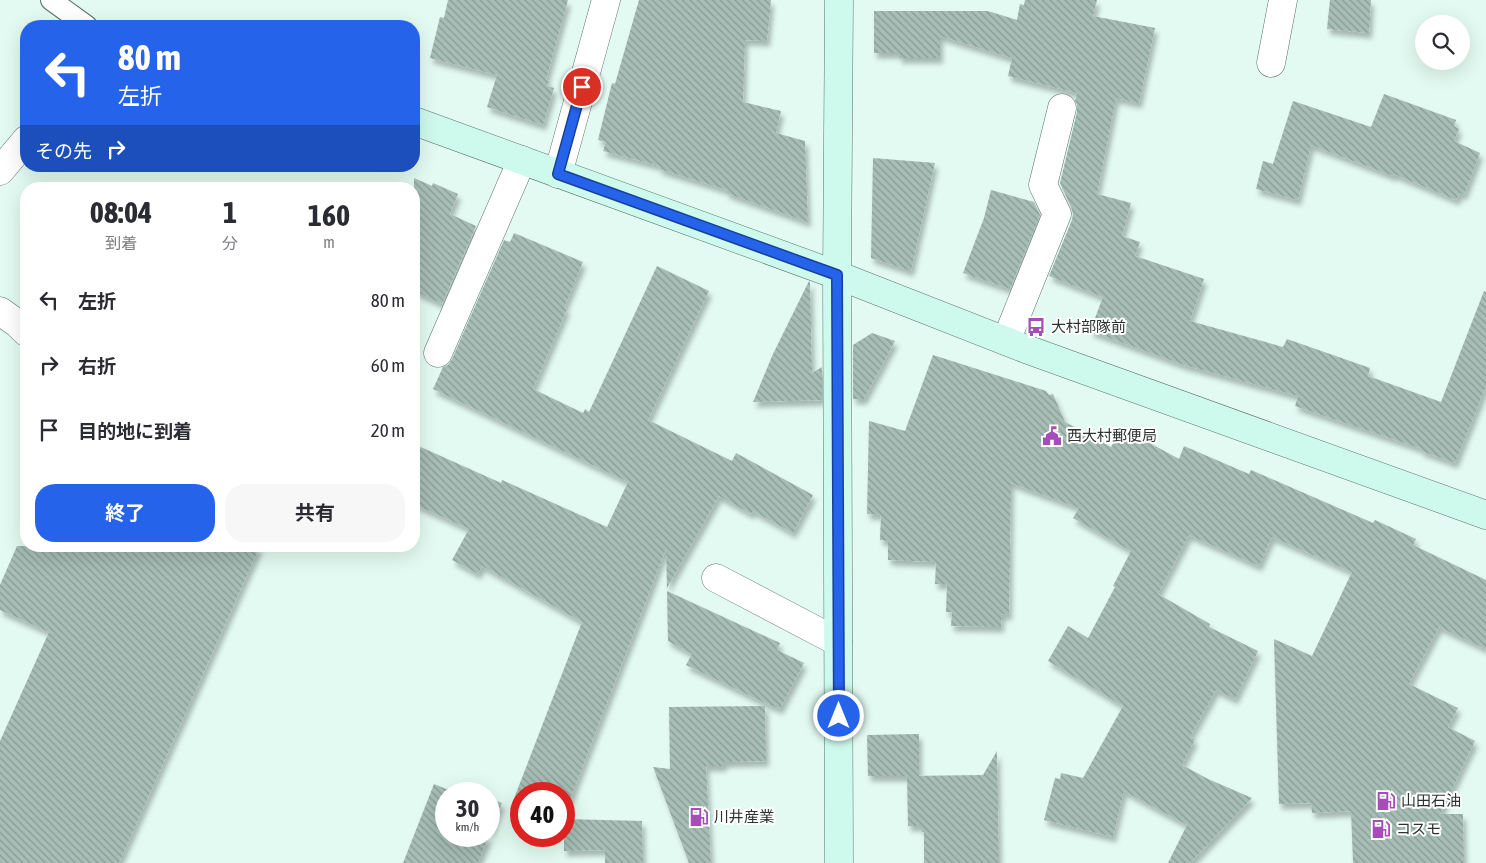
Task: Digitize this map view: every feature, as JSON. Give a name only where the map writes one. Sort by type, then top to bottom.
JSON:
[{"type":"street","points":[[558,174],[606,0]]},
{"type":"street","points":[[839,0],[837,275],[839,863]]},
{"type":"street","points":[[1271,63],[1283,0]]},
{"type":"street","points":[[1006,341],[1057,214],[1043,185],[1062,108]]},
{"type":"street","points":[[420,123],[837,275],[1006,341],[1486,515]]},
{"type":"street","points":[[0,171],[20,147]]},
{"type":"street","points":[[438,353],[522,160]]},
{"type":"street","points":[[0,311],[20,326]]},
{"type":"street","points":[[716,578],[838,642]]},
{"type":"lane","points":[[51,0],[79,20]]},
{"type":"building","points":[[448,0],[568,0],[546,80],[549,81],[547,86],[554,88],[543,125],[487,107],[497,75],[430,58],[440,17],[444,18]]},
{"type":"building","points":[[639,0],[771,0],[767,41],[745,40],[743,102],[781,111],[776,133],[805,141],[808,222],[726,193],[727,190],[659,169],[660,166],[603,151],[606,142],[598,140],[612,83],[615,84]]},
{"type":"building","points":[[1025,0],[1097,0],[1093,16],[1155,28],[1139,103],[1116,98],[1097,194],[1131,203],[1122,236],[1140,242],[1135,256],[1204,279],[1190,321],[1283,347],[1287,339],[1370,368],[1368,376],[1441,402],[1484,291],[1486,292],[1486,386],[1455,463],[1421,451],[1422,449],[1295,406],[1298,396],[1184,365],[1090,331],[1103,297],[1049,276],[1073,214],[1060,183],[1077,112],[1075,101],[1077,93],[1008,76],[1012,58],[940,36],[940,58],[899,58],[899,53],[874,53],[874,11],[988,11],[1017,20],[1020,4],[1024,5]]},
{"type":"building","points":[[1330,0],[1371,0],[1369,33],[1327,29]]},
{"type":"building","points":[[1384,94],[1456,120],[1454,126],[1459,129],[1454,141],[1480,153],[1464,195],[1460,193],[1456,200],[1394,174],[1393,176],[1311,145],[1298,200],[1256,189],[1263,161],[1273,164],[1293,101],[1371,127]]},
{"type":"building","points":[[873,158],[935,163],[911,271],[871,258]]},
{"type":"building","points":[[414,178],[432,186],[433,183],[458,194],[450,214],[476,226],[442,304],[420,294],[420,182],[414,182]]},
{"type":"building","points":[[991,190],[1034,202],[1040,215],[1010,289],[963,273],[984,218]]},
{"type":"building","points":[[514,233],[583,262],[564,308],[567,309],[533,389],[583,413],[585,409],[589,412],[657,266],[709,291],[648,420],[732,461],[736,453],[813,495],[793,533],[753,511],[751,514],[719,496],[667,588],[666,549],[575,786],[575,782],[520,782],[582,622],[482,566],[478,574],[452,560],[469,529],[420,507],[420,447],[501,483],[502,480],[607,527],[628,482],[433,389],[443,367],[448,365],[452,359],[504,240],[510,242]]},
{"type":"building","points":[[809,281],[812,373],[822,367],[822,400],[753,402],[773,354]]},
{"type":"building","points":[[872,333],[895,341],[864,399],[853,399],[853,345]]},
{"type":"building","points":[[933,355],[1046,391],[1049,395],[1053,394],[1065,422],[1111,447],[1122,428],[1179,459],[1184,446],[1249,474],[1251,470],[1373,523],[1375,520],[1416,539],[1413,545],[1486,580],[1486,649],[1439,627],[1409,684],[1458,708],[1448,727],[1475,741],[1440,814],[1463,814],[1464,863],[1353,863],[1351,811],[1312,813],[1311,803],[1279,804],[1274,639],[1312,656],[1352,572],[1272,537],[1259,566],[1189,535],[1158,594],[1210,624],[1209,627],[1258,651],[1235,699],[1216,690],[1190,737],[1195,739],[1182,765],[1208,779],[1252,798],[1190,863],[1168,863],[1187,825],[1124,791],[1113,837],[1044,820],[1055,778],[1060,779],[1061,773],[1083,778],[1123,706],[1048,661],[1068,626],[1088,638],[1115,587],[1113,586],[1131,551],[1073,518],[1079,508],[1011,483],[1009,615],[1002,614],[1001,627],[951,626],[952,612],[946,612],[947,584],[935,584],[936,562],[888,560],[888,541],[880,540],[881,515],[867,514],[869,421],[905,431]]},
{"type":"building","points":[[17,546],[20,546],[20,552],[257,552],[119,863],[0,863],[0,741],[49,632],[0,610],[0,585]]},
{"type":"building","points":[[667,591],[780,643],[777,650],[804,663],[780,709],[686,665],[692,654],[668,641]]},
{"type":"building","points":[[765,706],[766,761],[724,762],[724,766],[706,766],[711,863],[689,863],[653,767],[670,769],[669,707]]},
{"type":"building","points":[[919,734],[919,776],[868,776],[867,735]]},
{"type":"building","points":[[997,751],[999,863],[924,863],[924,832],[922,832],[922,826],[908,826],[907,776],[983,775]]},
{"type":"building","points":[[434,784],[435,847],[485,847],[478,863],[403,863]]},
{"type":"building","points":[[575,819],[642,821],[643,863],[605,863],[605,850],[564,851],[564,847],[575,847]]},
{"type":"place","name":"大村部隊前","points":[[1036,327]]},
{"type":"place","name":"西大村郵便局","points":[[1052,436]]},
{"type":"place","name":"山田石油","points":[[1386,801]]},
{"type":"place","name":"川井産業","points":[[699,817]]},
{"type":"place","name":"コスモ","points":[[1381,829]]},
{"type":"route","points":[[582,87],[558,174],[837,275],[839,716]]}]
